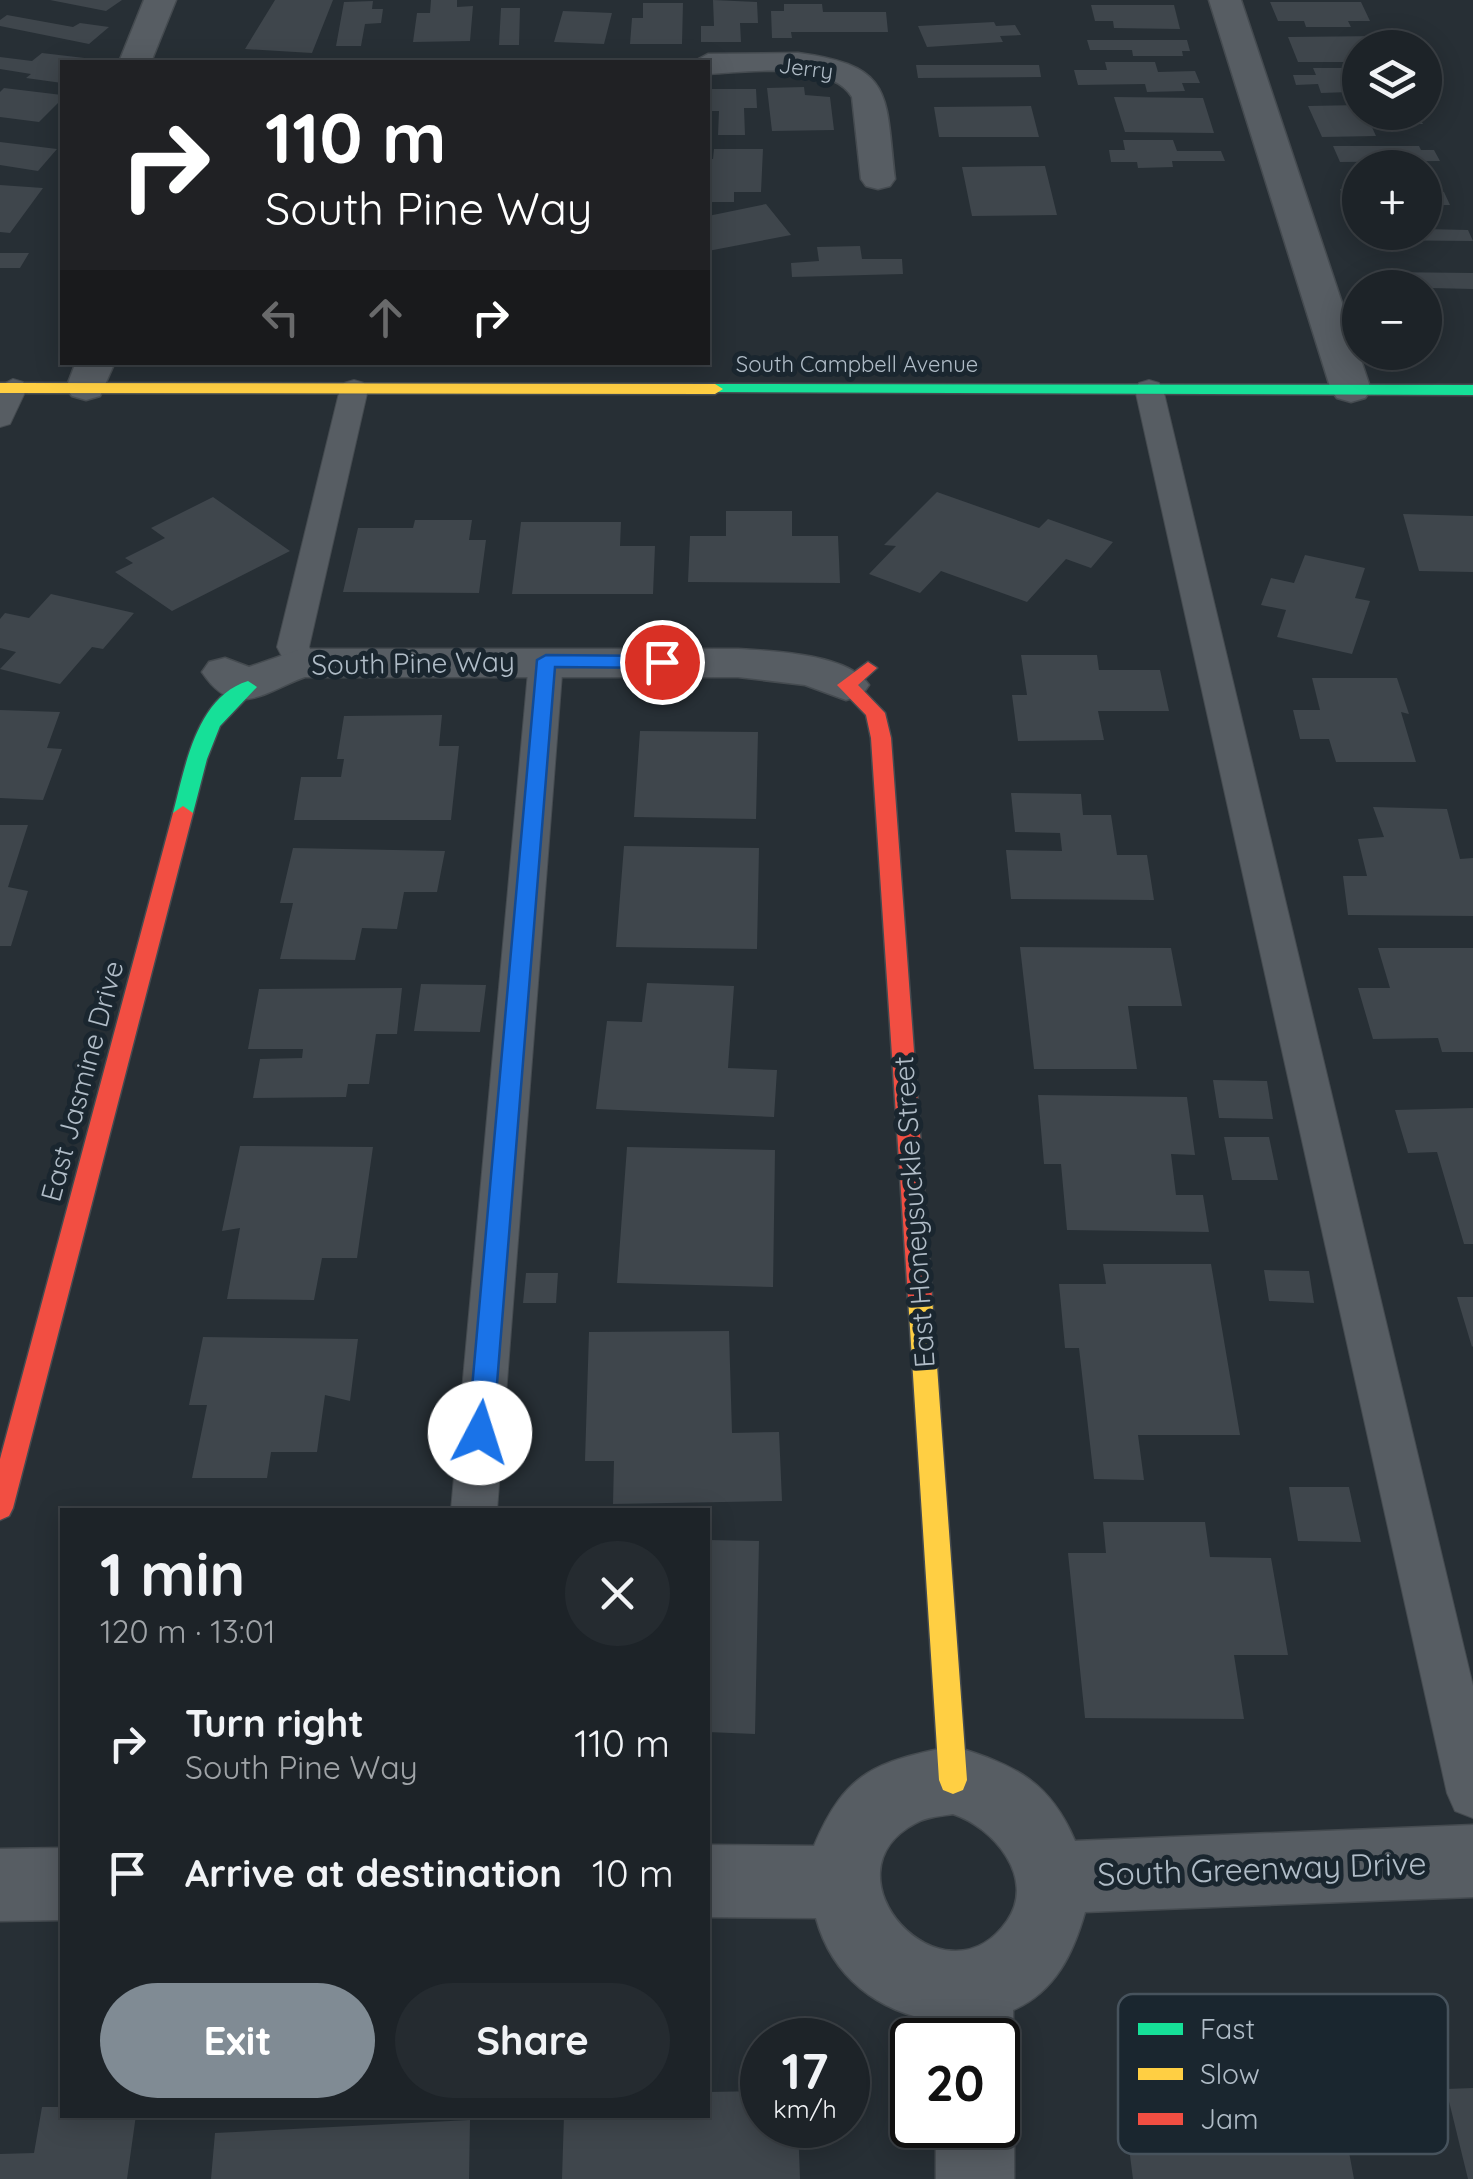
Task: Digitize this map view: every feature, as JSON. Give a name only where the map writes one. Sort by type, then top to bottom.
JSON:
[{"type":"street","points":[[135,60],[160,0]]},
{"type":"street","points":[[1225,0],[1333,326],[1350,390]]},
{"type":"street","name":"Jerry","points":[[710,64],[795,63],[851,74],[865,84],[869,97],[878,179]]},
{"type":"street","name":"South Campbell Avenue","points":[[6,388],[91,375],[354,389],[1473,390]]},
{"type":"street","name":"South Pine Way","points":[[236,679],[300,664],[546,660],[790,666],[828,676],[857,677]]},
{"type":"street","name":"East Honeysuckle Street","points":[[857,677],[875,713],[881,738],[952,1780]]},
{"type":"street","name":"East Jasmine Drive","points":[[0,1508],[202,742],[210,716],[230,696],[236,679]]},
{"type":"street","points":[[952,1780],[981,1788],[1007,1802],[1028,1822],[1044,1848],[1052,1878],[1051,1907],[1042,1935],[1026,1959],[1004,1976],[975,2013],[943,1988],[912,1980],[885,1964],[862,1940],[848,1912],[843,1882],[846,1853],[856,1826],[874,1805],[898,1789],[952,1780]]},
{"type":"street","name":"South Greenway Drive","points":[[1052,1878],[1473,1861]]},
{"type":"street","points":[[710,1881],[843,1882]]},
{"type":"street","points":[[0,1885],[60,1884]]},
{"type":"street","points":[[975,2148],[975,2179]]},
{"type":"lane","points":[[0,418],[6,388]]},
{"type":"lane","points":[[300,664],[293,647],[354,389]]},
{"type":"lane","points":[[1149,389],[1473,1793]]},
{"type":"lane","points":[[474,1508],[546,660]]},
{"type":"building","points":[[50,0],[122,0],[106,11]]},
{"type":"building","points":[[275,0],[333,0],[312,53],[245,49]]},
{"type":"building","points":[[431,0],[457,0],[457,7],[473,6],[470,41],[413,42],[417,13],[430,13]]},
{"type":"building","points":[[713,0],[757,2],[758,23],[740,23],[741,42],[701,42],[701,26],[714,26]]},
{"type":"building","points":[[373,1],[372,9],[383,9],[381,23],[365,24],[361,46],[336,46],[344,2]]},
{"type":"building","points":[[1270,2],[1361,2],[1370,21],[1348,21],[1351,27],[1306,27],[1304,21],[1278,21]]},
{"type":"building","points":[[643,3],[683,3],[682,44],[630,44],[632,18],[643,18]]},
{"type":"building","points":[[784,4],[822,4],[823,12],[886,12],[888,32],[791,32],[792,38],[772,38],[771,11],[784,11]]},
{"type":"building","points":[[1091,5],[1174,5],[1180,29],[1114,28],[1113,21],[1095,21]]},
{"type":"building","points":[[501,8],[520,8],[519,45],[499,45]]},
{"type":"building","points":[[563,11],[612,13],[604,44],[554,42]]},
{"type":"building","points":[[7,15],[73,27],[80,23],[109,27],[89,44],[0,26],[0,20]]},
{"type":"building","points":[[994,22],[996,26],[1015,25],[1021,35],[1000,36],[1003,42],[927,47],[918,26]]},
{"type":"building","points":[[1342,36],[1342,62],[1298,62],[1288,37]]},
{"type":"building","points":[[1087,40],[1187,40],[1190,51],[1182,51],[1183,56],[1133,56],[1132,50],[1090,50]]},
{"type":"building","points":[[42,53],[93,59],[60,60],[60,83],[0,69],[0,57],[32,61]]},
{"type":"building","points":[[1105,62],[1155,62],[1158,72],[1195,71],[1200,83],[1182,83],[1185,91],[1147,92],[1145,84],[1078,85],[1074,70],[1107,70]]},
{"type":"building","points":[[916,65],[1039,65],[1041,77],[918,78]]},
{"type":"building","points":[[1313,68],[1342,68],[1342,92],[1321,93],[1318,84],[1296,85],[1293,75],[1316,75]]},
{"type":"building","points":[[804,87],[805,95],[830,97],[834,130],[772,131],[767,88]]},
{"type":"building","points":[[4,88],[60,95],[60,101],[39,122],[0,117],[0,92]]},
{"type":"building","points":[[710,89],[756,89],[757,108],[744,108],[745,135],[718,135],[719,111],[710,111]]},
{"type":"building","points":[[1114,97],[1203,98],[1214,133],[1125,132]]},
{"type":"building","points":[[1342,105],[1342,130],[1373,130],[1376,136],[1322,137],[1308,106]]},
{"type":"building","points":[[1031,106],[1039,137],[939,137],[934,107]]},
{"type":"building","points":[[1123,140],[1173,140],[1177,151],[1221,151],[1225,161],[1172,161],[1173,167],[1138,168],[1137,162],[1111,162],[1109,150],[1125,150]]},
{"type":"building","points":[[0,142],[57,149],[38,171],[0,165]]},
{"type":"building","points":[[1333,146],[1419,146],[1421,150],[1342,150],[1340,162]]},
{"type":"building","points":[[714,149],[763,149],[761,192],[734,192],[734,202],[710,202]]},
{"type":"building","points":[[1045,166],[1057,215],[972,216],[962,167]]},
{"type":"building","points":[[0,185],[43,188],[10,233],[0,232]]},
{"type":"building","points":[[1442,192],[1444,192],[1450,205],[1442,205]]},
{"type":"building","points":[[766,204],[791,235],[710,251],[710,216]]},
{"type":"building","points":[[1442,229],[1468,230],[1473,241],[1442,241]]},
{"type":"building","points":[[860,246],[862,259],[902,259],[903,274],[792,277],[791,263],[819,261],[817,247]]},
{"type":"building","points":[[0,253],[29,253],[20,268],[0,268]]},
{"type":"building","points":[[1442,273],[1473,273],[1473,289],[1442,288]]},
{"type":"building","points":[[937,492],[1039,528],[1048,519],[1113,542],[1091,568],[1066,559],[1027,602],[941,571],[920,593],[869,574],[896,546],[884,545]]},
{"type":"building","points":[[213,497],[290,551],[172,611],[115,572],[133,563],[125,558],[165,538],[151,528]]},
{"type":"building","points":[[726,511],[792,511],[792,536],[838,536],[840,583],[688,582],[690,536],[726,536]]},
{"type":"building","points":[[1403,514],[1473,516],[1473,572],[1419,571]]},
{"type":"building","points":[[415,520],[472,520],[469,540],[486,540],[479,593],[343,592],[358,528],[413,528]]},
{"type":"building","points":[[521,522],[621,522],[620,546],[655,546],[653,594],[512,594]]},
{"type":"building","points":[[1305,555],[1365,568],[1355,598],[1370,601],[1352,654],[1277,637],[1286,610],[1261,605],[1271,578],[1294,583]]},
{"type":"building","points":[[51,594],[134,613],[103,649],[92,647],[60,684],[0,669],[16,652],[0,648],[0,619],[5,613],[29,618]]},
{"type":"building","points":[[1021,655],[1097,655],[1099,670],[1160,670],[1169,711],[1098,711],[1104,740],[1018,741],[1012,695],[1027,695]]},
{"type":"building","points":[[1312,678],[1397,678],[1409,714],[1401,712],[1416,762],[1336,762],[1329,739],[1300,739],[1293,710],[1320,710]]},
{"type":"building","points":[[0,710],[60,712],[47,748],[62,749],[43,800],[0,798]]},
{"type":"building","points":[[442,715],[439,746],[459,746],[451,820],[294,820],[301,777],[341,777],[344,759],[337,759],[344,716]]},
{"type":"building","points":[[640,731],[758,732],[756,819],[634,817]]},
{"type":"building","points":[[1011,793],[1081,794],[1083,815],[1111,815],[1117,855],[1147,855],[1154,900],[1011,899],[1006,850],[1062,851],[1060,833],[1015,832]]},
{"type":"building","points":[[1373,807],[1447,809],[1460,859],[1473,858],[1473,916],[1348,915],[1343,876],[1367,876],[1358,839],[1384,837]]},
{"type":"building","points":[[0,825],[28,825],[8,887],[28,891],[11,946],[0,946]]},
{"type":"building","points":[[624,846],[759,848],[757,949],[616,947]]},
{"type":"building","points":[[293,848],[445,851],[437,892],[404,892],[397,929],[362,928],[355,960],[280,959],[293,903],[280,903]]},
{"type":"building","points":[[1020,947],[1171,948],[1182,1006],[1128,1006],[1137,1069],[1034,1069]]},
{"type":"building","points":[[1378,948],[1473,948],[1473,1052],[1442,1052],[1438,1038],[1373,1039],[1358,988],[1390,988]]},
{"type":"building","points":[[647,983],[734,986],[728,1068],[777,1070],[774,1117],[596,1109],[607,1021],[642,1022]]},
{"type":"building","points":[[421,984],[486,985],[480,1032],[414,1031]]},
{"type":"building","points":[[402,988],[397,1034],[376,1034],[369,1084],[348,1084],[346,1097],[253,1098],[260,1059],[302,1058],[303,1049],[248,1049],[259,989]]},
{"type":"building","points":[[1213,1080],[1267,1081],[1273,1119],[1219,1118]]},
{"type":"building","points":[[1038,1095],[1187,1097],[1195,1155],[1171,1154],[1176,1195],[1203,1195],[1209,1232],[1067,1230],[1061,1164],[1044,1164]]},
{"type":"building","points":[[1473,1108],[1473,1244],[1464,1244],[1437,1152],[1408,1153],[1395,1110]]},
{"type":"building","points":[[1224,1137],[1269,1137],[1278,1180],[1232,1180]]},
{"type":"building","points":[[240,1146],[373,1147],[357,1258],[322,1258],[314,1300],[227,1299],[240,1228],[222,1231]]},
{"type":"building","points":[[627,1147],[775,1150],[773,1287],[617,1283]]},
{"type":"building","points":[[1103,1264],[1211,1264],[1240,1435],[1138,1435],[1144,1480],[1094,1479],[1079,1348],[1065,1348],[1059,1284],[1106,1284]]},
{"type":"building","points":[[1264,1270],[1309,1271],[1314,1303],[1269,1301]]},
{"type":"building","points":[[526,1273],[558,1273],[556,1303],[523,1303]]},
{"type":"building","points":[[1457,1297],[1473,1297],[1472,1347]]},
{"type":"building","points":[[729,1331],[732,1433],[779,1432],[782,1501],[613,1504],[614,1461],[585,1461],[589,1332]]},
{"type":"building","points":[[203,1337],[358,1339],[350,1401],[325,1395],[317,1452],[271,1452],[267,1478],[192,1478],[207,1405],[189,1405]]},
{"type":"building","points":[[1289,1487],[1349,1487],[1361,1542],[1298,1541]]},
{"type":"building","points":[[1103,1522],[1205,1522],[1210,1557],[1271,1558],[1288,1655],[1234,1655],[1244,1719],[1085,1718],[1068,1553],[1106,1553]]},
{"type":"building","points":[[710,1540],[759,1541],[755,1734],[710,1732]]},
{"type":"building","points":[[1473,2088],[1473,2179],[1468,2179],[1448,2089]]},
{"type":"building","points":[[740,2091],[740,2148],[799,2148],[800,2179],[562,2179],[564,2118],[710,2118],[710,2092]]},
{"type":"building","points":[[42,2107],[60,2107],[60,2118],[136,2118],[127,2179],[0,2179],[0,2154],[34,2153]]},
{"type":"building","points":[[470,2120],[469,2179],[211,2179],[215,2133]]},
{"type":"building","points":[[1130,2154],[1349,2154],[1354,2179],[1133,2179]]},
{"type":"traffic: fast","points":[[715,389],[1473,390]]},
{"type":"traffic: fast","points":[[183,813],[210,726],[232,698],[248,687]]},
{"type":"traffic: slow","points":[[0,388],[715,389]]},
{"type":"traffic: slow","points":[[920,1297],[953,1780]]},
{"type":"traffic: jam","points":[[868,668],[846,685],[875,713],[881,738],[920,1297]]},
{"type":"traffic: jam","points":[[0,1508],[183,813]]},
{"type":"route","points":[[480,1433],[546,660],[662,662]]}]
